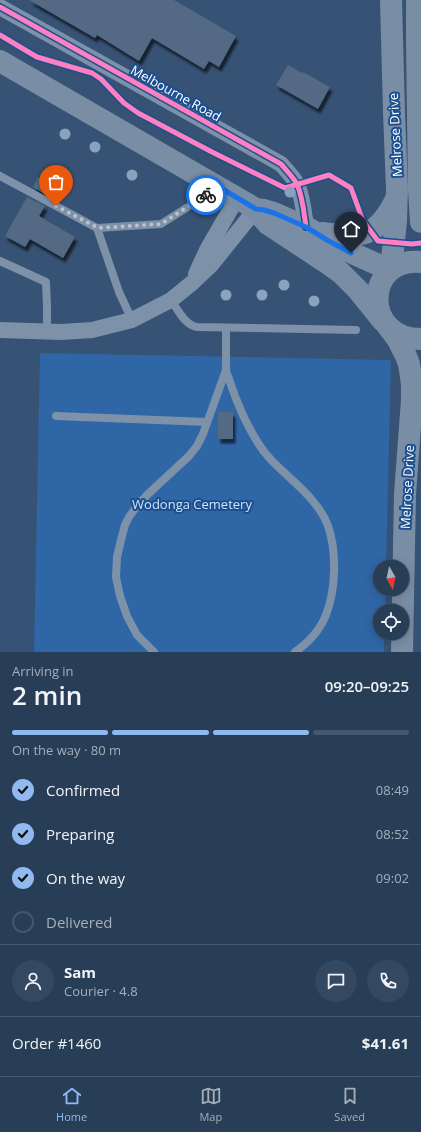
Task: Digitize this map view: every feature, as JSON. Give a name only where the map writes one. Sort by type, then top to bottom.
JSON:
[{"type":"main road","name":"Melrose Drive","points":[[390,269],[397,198],[391,44],[391,0]]},
{"type":"main road","name":"Melrose Drive","points":[[417,0],[419,44],[419,190],[421,222]]},
{"type":"main road","points":[[391,44],[419,44]]},
{"type":"main road","points":[[0,61],[246,203],[274,213],[311,230],[343,249],[390,269]]},
{"type":"main road","points":[[311,230],[348,236],[365,234],[374,229],[384,220],[397,198]]},
{"type":"main road","points":[[246,203],[268,224],[341,273],[362,295],[386,325],[394,332],[406,337],[421,339]]},
{"type":"main road","points":[[386,325],[379,310],[378,304],[378,291],[384,276],[390,269],[403,264],[421,262]]},
{"type":"main road","name":"Melrose Drive","points":[[386,325],[398,340],[406,356],[409,364],[412,384],[405,494],[412,569],[402,652]]},
{"type":"street","name":"Melbourne Road","points":[[0,7],[281,164],[292,176],[297,185],[311,230]]},
{"type":"street","points":[[0,330],[62,332],[92,330],[132,320],[171,300],[211,265],[246,203]]},
{"type":"lane","points":[[0,176],[98,228],[161,224],[219,187]]},
{"type":"lane","points":[[98,228],[119,292],[132,320]]},
{"type":"lane","points":[[0,261],[46,282],[47,332]]},
{"type":"lane","points":[[171,300],[185,320],[193,326],[356,330]]},
{"type":"lane","points":[[226,328],[226,370],[237,403],[257,442],[267,457],[311,499],[328,525],[334,561],[334,578],[331,598],[326,616],[317,630],[306,644],[295,652]]},
{"type":"lane","points":[[154,652],[138,635],[127,616],[120,596],[116,577],[117,556],[122,536],[129,517],[137,506],[189,456],[197,446],[226,370]]},
{"type":"lane","points":[[56,416],[207,422]]},
{"type":"green space","name":"Wodonga Cemetery","points":[[40,353],[391,360],[386,560],[373,560],[373,596],[385,596],[385,604],[373,604],[373,640],[384,640],[384,652],[34,652]]},
{"type":"building","points":[[29,0],[174,0],[236,36],[219,67],[209,61],[204,69],[152,38],[139,61],[97,35],[95,38]]},
{"type":"building","points":[[288,65],[330,87],[318,109],[276,85]]},
{"type":"building","points":[[38,177],[56,187],[50,197],[33,187]]},
{"type":"building","points":[[27,197],[45,206],[39,216],[75,237],[63,258],[30,239],[25,247],[5,236]]},
{"type":"building","points":[[218,412],[233,412],[233,439],[218,439]]},
{"type":"cycle path","points":[[0,7],[281,164],[292,176],[299,189],[306,227]]},
{"type":"cycle path","points":[[0,35],[37,57],[92,73],[101,79],[124,103],[138,113],[285,188],[329,175],[351,188],[363,221],[378,241],[412,244],[421,243]]},
{"type":"way so far","points":[[56,206],[98,228],[161,224],[206,195]]},
{"type":"route","points":[[206,195],[219,187],[256,209],[274,213],[306,227],[351,253]]}]
